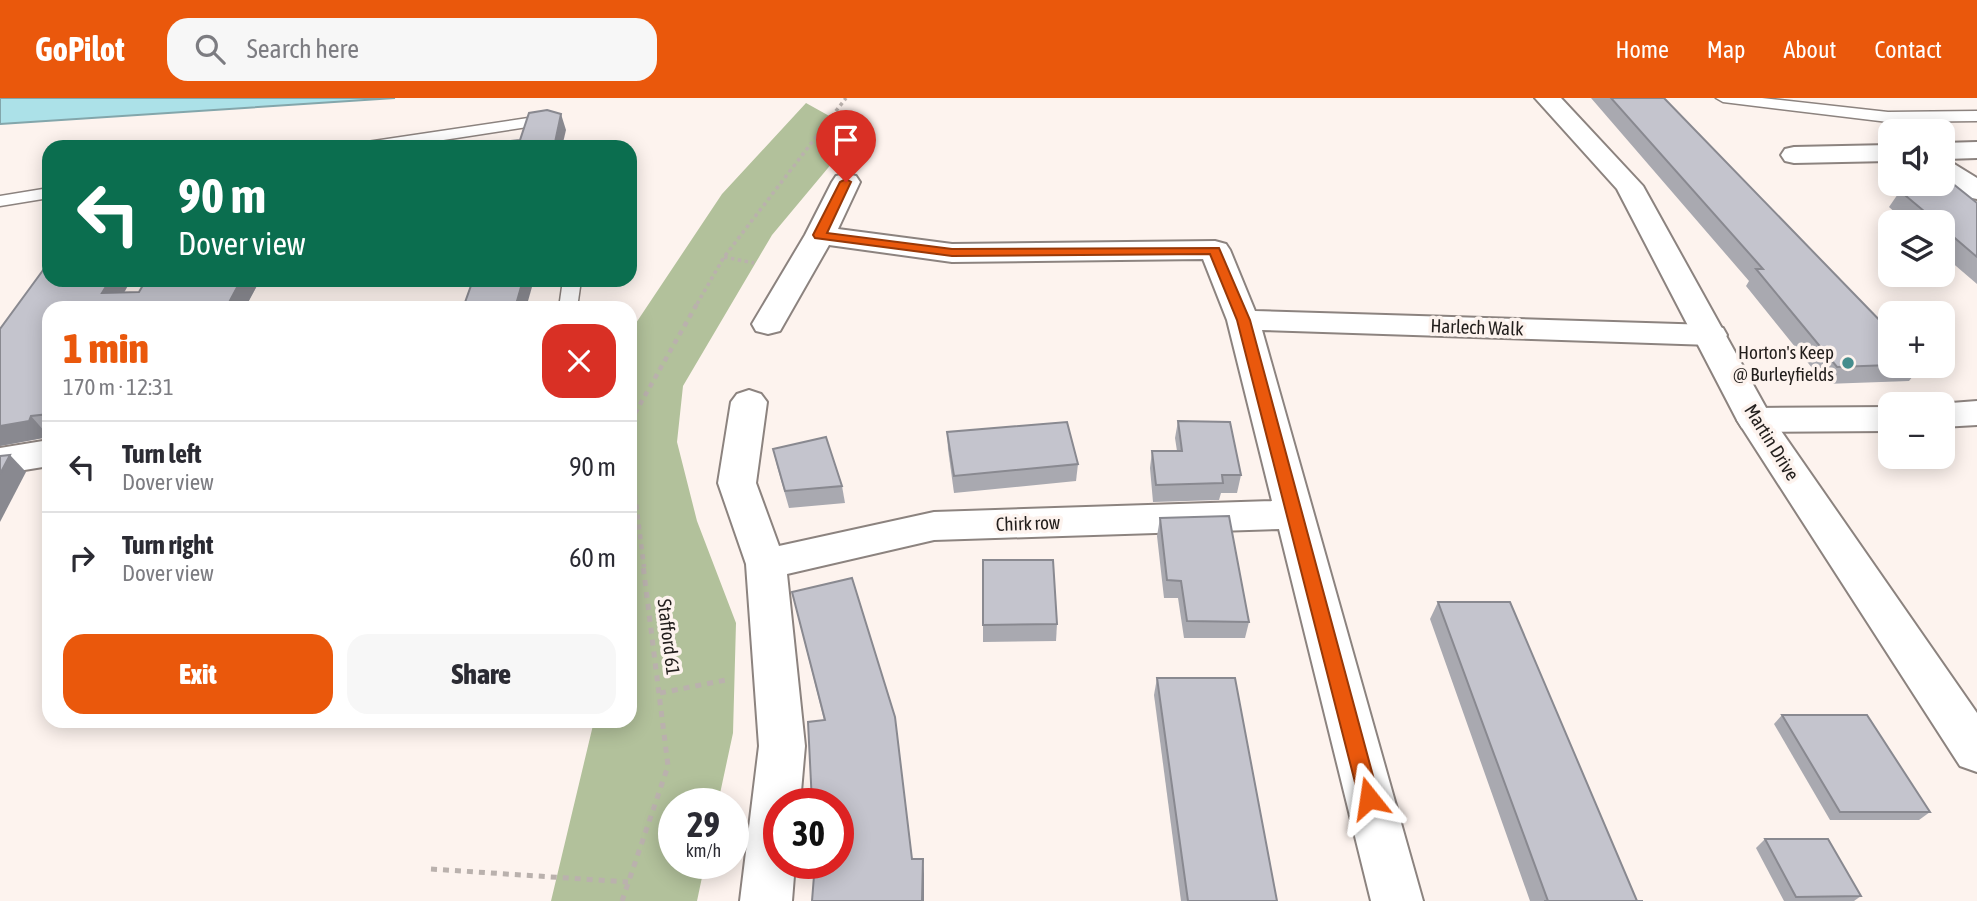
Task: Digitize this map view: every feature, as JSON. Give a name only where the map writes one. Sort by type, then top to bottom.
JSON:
[{"type":"street","name":"Martin Drive","points":[[1547,98],[1629,186],[1755,420],[1977,751]]},
{"type":"street","points":[[1955,151],[1977,150]]},
{"type":"street","points":[[1794,155],[1878,153]]},
{"type":"street","points":[[1955,175],[1977,191]]},
{"type":"street","points":[[768,324],[820,235],[846,182]]},
{"type":"street","points":[[820,235],[952,253],[1215,250],[1243,320],[1396,901]]},
{"type":"street","name":"Harlech Walk","points":[[1243,320],[1711,335]]},
{"type":"street","points":[[749,402],[737,482],[765,564],[782,746],[766,901]]},
{"type":"street","points":[[1955,414],[1977,413]]},
{"type":"street","points":[[1755,420],[1878,419]]},
{"type":"street","points":[[0,461],[42,451]]},
{"type":"street","name":"Chirk row","points":[[765,564],[934,526],[1294,514]]},
{"type":"lane","points":[[1723,98],[1888,117],[1977,116]]},
{"type":"lane","points":[[414,140],[548,120]]},
{"type":"lane","points":[[0,201],[42,194]]},
{"type":"path","points":[[637,410],[724,257],[846,98]]},
{"type":"path","name":"Stafford 61","points":[[622,901],[668,766],[637,512]]},
{"type":"path","points":[[660,693],[775,671]]},
{"type":"path","points":[[431,869],[629,882]]},
{"type":"green space","points":[[806,103],[858,132],[772,235],[683,386],[677,442],[697,521],[736,623],[733,733],[721,788],[658,788],[658,879],[702,879],[697,901],[551,901],[592,728],[637,728],[637,322],[722,194]]},
{"type":"water","points":[[0,98],[395,98],[0,124]]},
{"type":"building","points":[[1611,98],[1664,98],[1878,319],[1878,365],[1837,367],[1756,269],[1763,269]]},
{"type":"building","points":[[547,110],[561,114],[555,140],[520,140],[529,113]]},
{"type":"building","points":[[1955,185],[1977,203],[1977,257],[1955,238],[1955,210],[1923,210],[1906,196],[1955,196]]},
{"type":"building","points":[[42,272],[42,287],[106,287],[102,293],[139,292],[142,287],[237,287],[230,301],[42,301],[42,415],[31,416],[29,421],[0,426],[0,329]]},
{"type":"building","points":[[470,287],[521,287],[517,301],[466,301]]},
{"type":"building","points":[[1178,421],[1230,422],[1241,475],[1222,475],[1223,483],[1156,485],[1152,451],[1182,451]]},
{"type":"building","points":[[1067,422],[1078,464],[954,476],[947,432]]},
{"type":"building","points":[[826,437],[842,486],[785,491],[773,449]]},
{"type":"building","points":[[10,455],[0,474],[0,456]]},
{"type":"building","points":[[1229,516],[1249,622],[1187,621],[1181,581],[1167,580],[1160,518]]},
{"type":"building","points":[[983,560],[1053,560],[1057,624],[983,625]]},
{"type":"building","points":[[852,578],[895,717],[912,859],[923,859],[922,901],[812,901],[814,879],[854,879],[854,788],[811,788],[808,722],[825,720],[792,592]]},
{"type":"building","points":[[1438,602],[1510,602],[1637,901],[1548,901]]},
{"type":"building","points":[[1157,678],[1235,678],[1277,901],[1188,901]]},
{"type":"building","points":[[1782,715],[1867,715],[1930,812],[1840,812]]},
{"type":"building","points":[[1765,839],[1828,839],[1861,896],[1796,897]]},
{"type":"place","name":"Horton's Keep @ Burleyfields","points":[[1848,363]]},
{"type":"route","points":[[846,182],[820,235],[952,253],[1215,250],[1243,320],[1369,798]]}]
